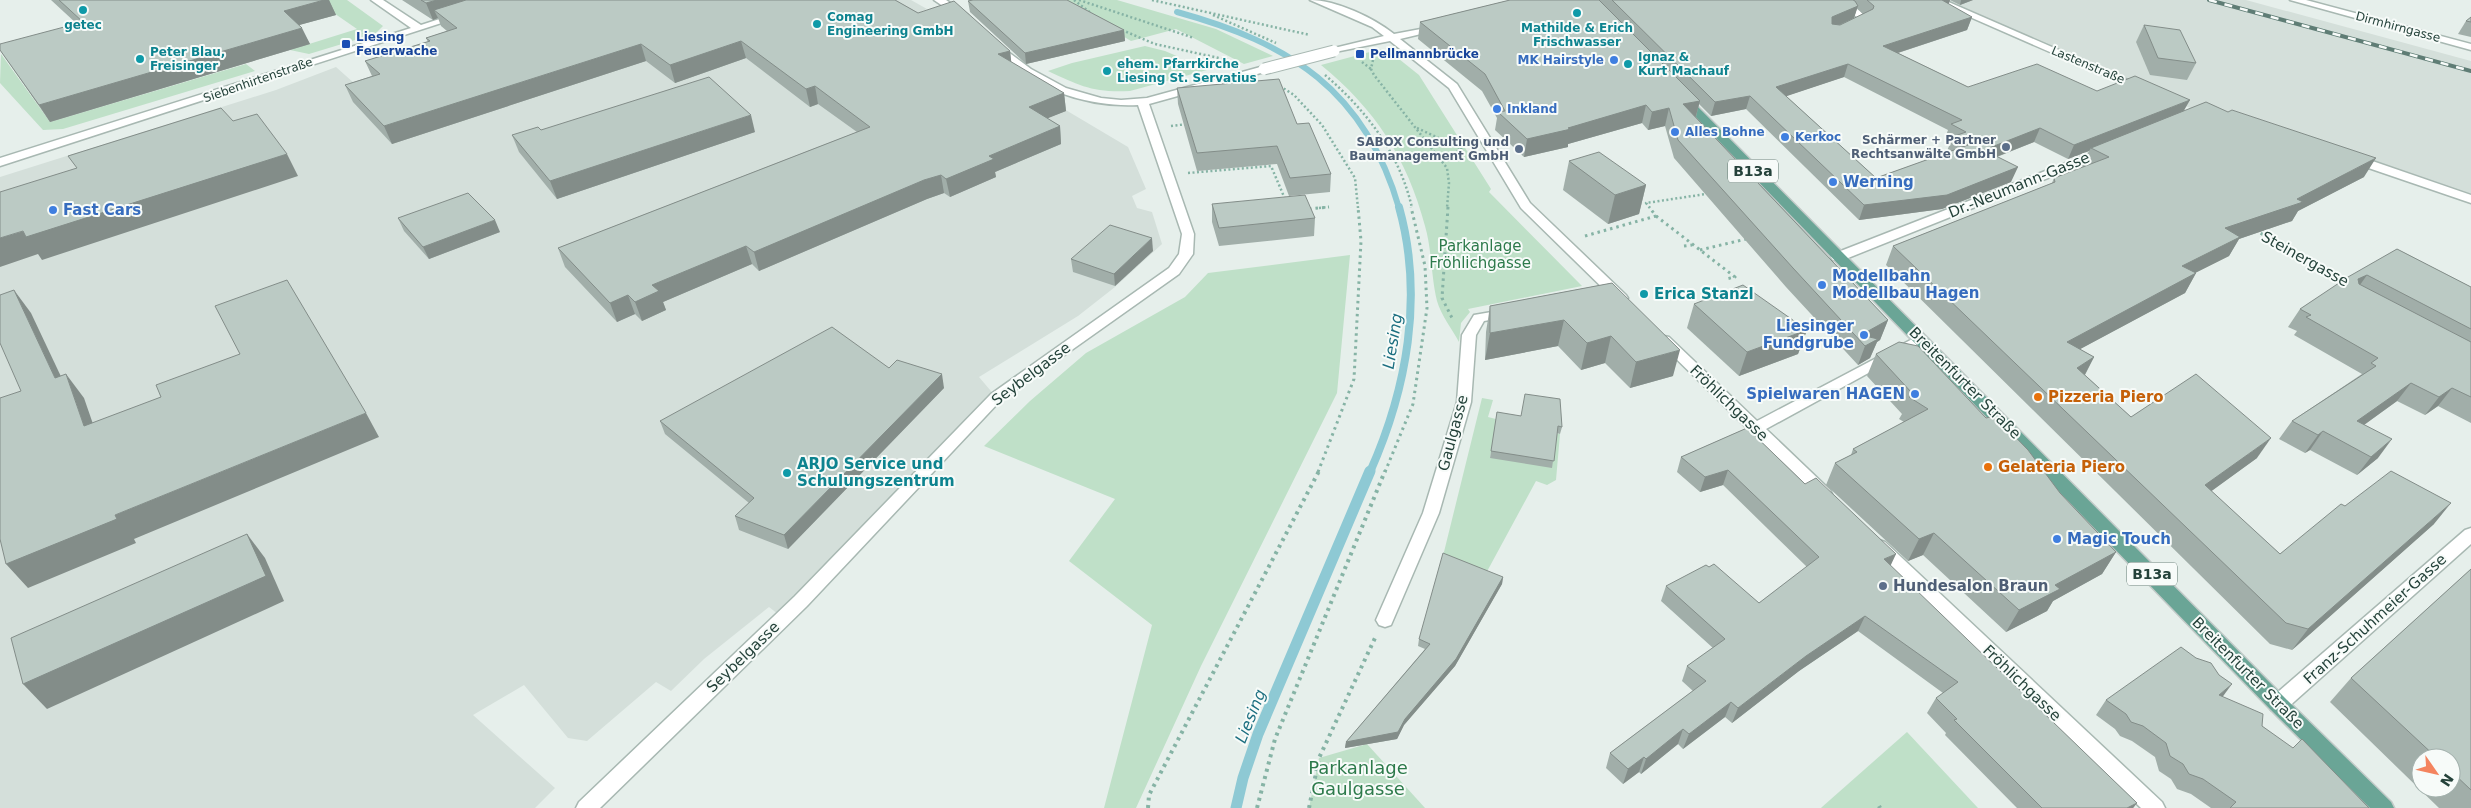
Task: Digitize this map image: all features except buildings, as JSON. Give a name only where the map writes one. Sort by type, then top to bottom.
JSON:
[{"type":"main road","name":"Breitenfurter Straße","points":[[1671,86],[2278,704],[2384,808]]},
{"type":"street","points":[[376,0],[419,28]]},
{"type":"street","points":[[939,0],[959,11],[973,24]]},
{"type":"street","points":[[1315,0],[1376,25],[1395,38],[1452,86],[1525,205],[1630,306]]},
{"type":"street","name":"Lastenstraße","points":[[1936,0],[2152,93]]},
{"type":"street","name":"Dirmhirngasse","points":[[2295,0],[2471,47]]},
{"type":"street","name":"Siebenhirtenstraße","points":[[0,162],[214,96],[466,14]]},
{"type":"street","points":[[987,37],[1015,63],[1067,93],[1090,100],[1142,102],[1337,50],[1449,25]]},
{"type":"street","name":"Seybelgasse","points":[[586,808],[801,601],[996,397],[1174,271],[1186,254],[1188,234],[1153,128],[1142,102]]},
{"type":"street","name":"Dr.-Neumann-Gasse","points":[[1838,257],[2119,146]]},
{"type":"street","points":[[2343,155],[2471,198]]},
{"type":"street","points":[[1596,297],[1616,293]]},
{"type":"street","points":[[1469,335],[1479,318],[1518,311]]},
{"type":"street","name":"Fröhlichgasse","points":[[1657,333],[1834,504]]},
{"type":"street","name":"Gaulgasse","points":[[1384,620],[1431,513],[1462,411],[1469,335]]},
{"type":"street","points":[[1755,429],[1920,339]]},
{"type":"street","name":"Fröhlichgasse","points":[[1863,531],[2155,808]]},
{"type":"street","name":"Franz-Schuhmeier-Gasse","points":[[2278,704],[2471,534]]},
{"type":"lane","points":[[1833,0],[1855,10],[1864,20],[1840,30]]},
{"type":"path","points":[[1074,0],[1098,18]]},
{"type":"path","points":[[1079,0],[1148,21],[1194,38]]},
{"type":"path","points":[[1152,0],[1212,15],[1248,20],[1297,32],[1326,41],[1337,50]]},
{"type":"path","points":[[1212,15],[1281,46]]},
{"type":"path","points":[[1120,29],[1155,44],[1224,57],[1240,67],[1260,71],[1294,95],[1322,125],[1355,178],[1361,241],[1354,379],[1315,480],[1149,795],[1148,808]]},
{"type":"path","points":[[1395,38],[1375,51],[1371,70],[1447,168],[1449,183],[1442,298],[1454,322],[1469,335]]},
{"type":"path","points":[[1257,808],[1275,740],[1413,404],[1427,308],[1425,266],[1409,196],[1394,160],[1374,126],[1350,96],[1323,73]]},
{"type":"path","points":[[1153,128],[1188,124]]},
{"type":"path","points":[[1417,128],[1460,148]]},
{"type":"path","points":[[1204,172],[1271,166],[1286,202]]},
{"type":"path","points":[[1706,194],[1646,203],[1656,216],[1735,277],[1726,279]]},
{"type":"path","points":[[1299,210],[1329,207]]},
{"type":"path","points":[[1564,242],[1656,216]]},
{"type":"path","name":"Steinergasse","points":[[2251,228],[2347,282]]},
{"type":"path","points":[[1700,250],[1746,239]]},
{"type":"path","points":[[1684,246],[1693,244]]},
{"type":"path","points":[[1309,808],[1319,758],[1384,620]]},
{"type":"shaded area","points":[[760,0],[911,0],[927,9],[918,13],[980,59],[1128,147],[1146,189],[1132,196],[1137,208],[1152,212],[1162,244],[1115,287],[1078,316],[979,377],[996,397],[783,618],[769,607],[704,659],[671,691],[656,682],[587,741],[568,738],[524,685],[473,715],[555,788],[535,808],[0,808],[0,177],[276,90],[336,67],[364,92]]},
{"type":"shaded area","points":[[1936,0],[2246,0],[2471,61],[2471,199],[2195,110]]},
{"type":"green space","points":[[315,0],[347,0],[383,26],[375,34],[309,54],[290,50],[357,29]]},
{"type":"green space","points":[[1063,0],[1117,0],[1216,29],[1273,56],[1244,64],[1176,29],[1131,41]]},
{"type":"green space","points":[[1145,46],[1179,57],[1175,67],[1193,69],[1195,64],[1207,64],[1211,59],[1229,64],[1130,91],[1097,90],[1069,81],[1048,71],[1072,63]]},
{"type":"green space","name":"Parkanlage Fröhlichgasse","points":[[1381,49],[1389,51],[1419,75],[1491,189],[1489,192],[1582,286],[1468,309],[1470,312],[1461,323],[1459,342],[1437,301],[1425,226],[1409,178],[1386,136],[1373,117],[1358,99],[1321,65]]},
{"type":"green space","points":[[1,54],[50,122],[246,64],[255,71],[63,129],[43,130],[0,83]]},
{"type":"green space","points":[[1350,255],[1337,393],[1201,666],[1136,808],[1104,808],[1152,625],[1069,561],[1115,499],[984,446],[1030,401],[1086,353],[1185,297],[1208,273]]},
{"type":"green space","points":[[1482,398],[1493,400],[1488,417],[1496,419],[1490,458],[1556,433],[1560,434],[1556,480],[1547,485],[1536,481],[1484,577],[1442,560]]},
{"type":"green space","points":[[1907,732],[1978,808],[1821,808],[1822,807]]},
{"type":"green space","name":"Parkanlage Gaulgasse","points":[[1367,744],[1425,808],[1309,808],[1319,758]]},
{"type":"waterway","name":"Liesing","points":[[1177,12],[1218,24],[1255,39],[1288,57],[1318,77],[1344,102],[1366,132],[1384,167],[1399,208]]},
{"type":"waterway","name":"Liesing","points":[[1370,472],[1394,408],[1408,342],[1411,308],[1410,274],[1399,207]]},
{"type":"waterway","name":"Liesing","points":[[1236,808],[1243,778],[1258,734],[1370,471]]},
{"type":"railway","points":[[2209,0],[2471,71]]},
{"type":"place","name":"getec","points":[[83,10]]},
{"type":"place","name":"Mathilde & Erich Frischwasser","points":[[1577,13]]},
{"type":"place","name":"Comag Engineering GmbH","points":[[817,24]]},
{"type":"place","name":"Liesing Feuerwache","points":[[346,44]]},
{"type":"place","name":"Pellmannbrücke","points":[[1360,54]]},
{"type":"place","name":"Peter Blau, Freisinger","points":[[140,59]]},
{"type":"place","name":"MK Hairstyle","points":[[1614,60]]},
{"type":"place","name":"Ignaz & Kurt Machauf","points":[[1628,64]]},
{"type":"place","name":"ehem. Pfarrkirche Liesing St. Servatius","points":[[1107,71]]},
{"type":"place","name":"Inkland","points":[[1497,109]]},
{"type":"place","name":"Alles Bohne","points":[[1675,132]]},
{"type":"place","name":"Kerkoc","points":[[1785,137]]},
{"type":"place","name":"Schärmer + Partner Rechtsanwälte GmbH","points":[[2006,147]]},
{"type":"place","name":"SABOX Consulting und Baumanagement GmbH","points":[[1519,149]]},
{"type":"place","name":"Werning","points":[[1833,182]]},
{"type":"place","name":"Fast Cars","points":[[53,210]]},
{"type":"place","name":"Modellbahn Modellbau Hagen","points":[[1822,285]]},
{"type":"place","name":"Erica Stanzl","points":[[1644,294]]},
{"type":"place","name":"Liesinger Fundgrube","points":[[1864,335]]},
{"type":"place","name":"Spielwaren HAGEN","points":[[1915,394]]},
{"type":"place","name":"Pizzeria Piero","points":[[2038,397]]},
{"type":"place","name":"Gelateria Piero","points":[[1988,467]]},
{"type":"place","name":"ARJO Service und Schulungszentrum","points":[[787,473]]},
{"type":"place","name":"Magic Touch","points":[[2057,539]]},
{"type":"place","name":"Hundesalon Braun","points":[[1883,586]]}]
